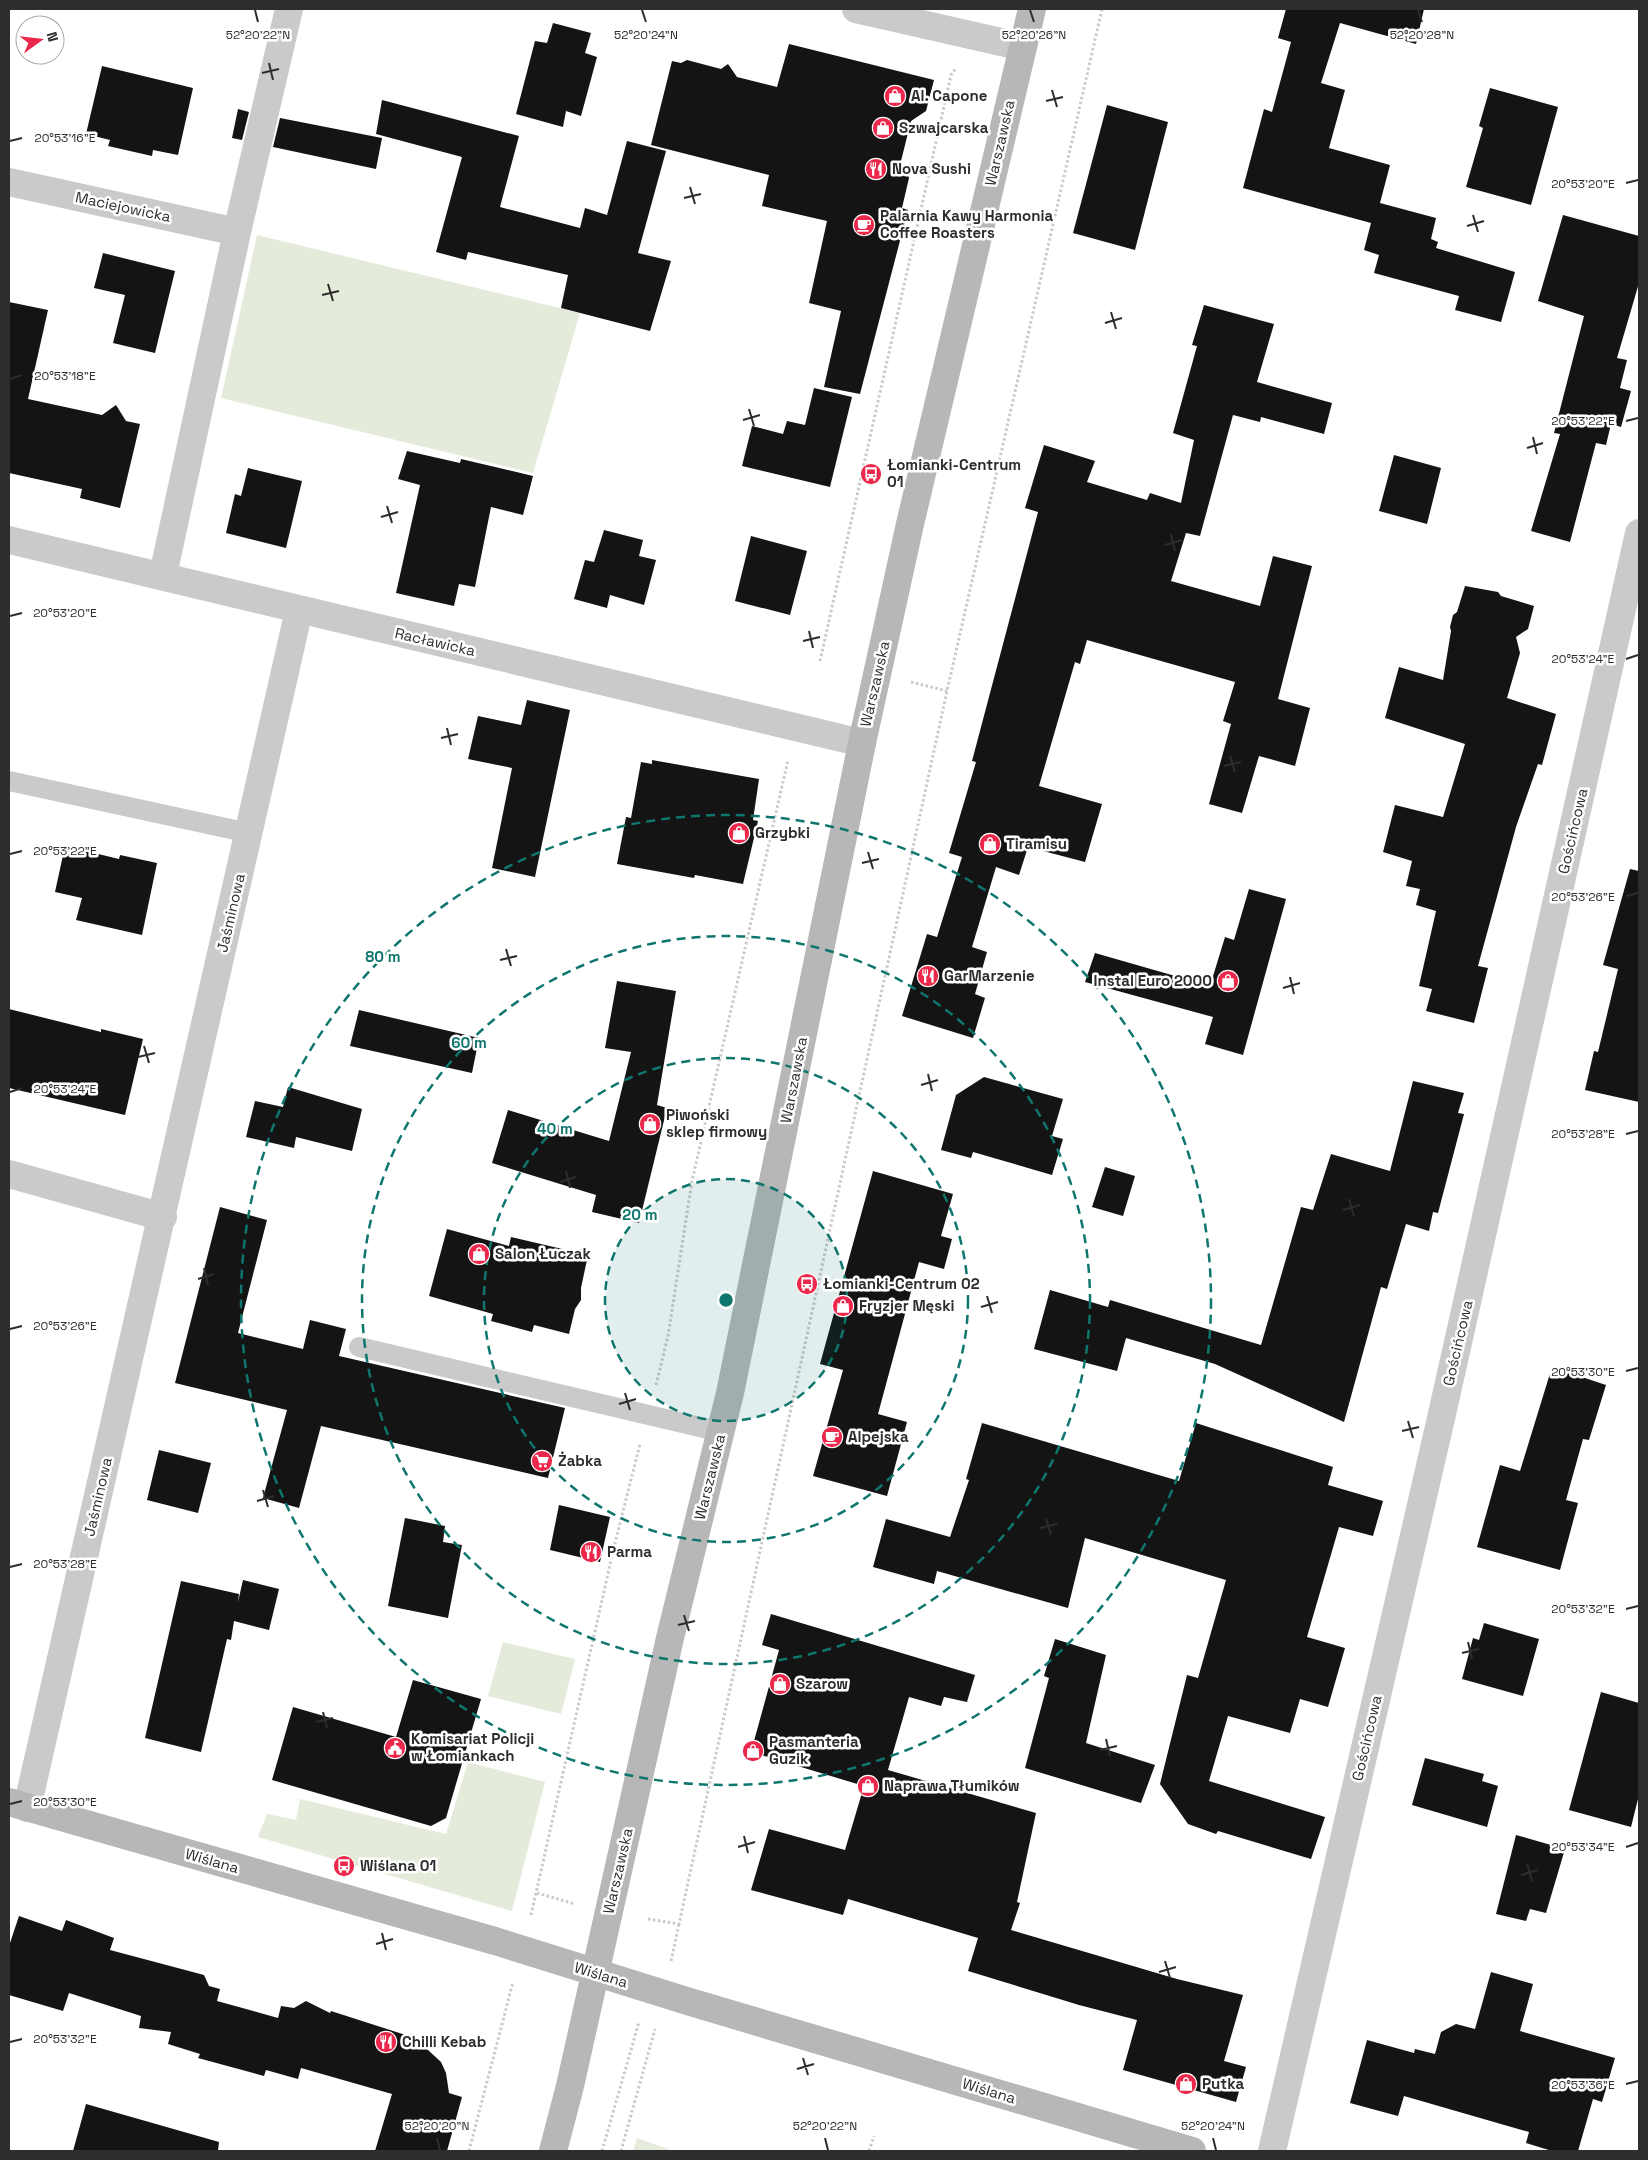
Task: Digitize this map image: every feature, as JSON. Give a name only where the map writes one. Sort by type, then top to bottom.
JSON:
[{"type":"street","points":[[163,575],[237,232],[289,9]]},
{"type":"street","points":[[856,9],[1023,47]]},
{"type":"street","name":"Warszawska","points":[[553,2151],[570,2086],[670,1638],[721,1432],[862,743],[910,524],[1032,9]]},
{"type":"street","name":"Maciejowicka","points":[[9,182],[237,232]]},
{"type":"street","name":"Gościńcowa","points":[[1272,2151],[1442,1414],[1639,534]]},
{"type":"street","name":"Racławicka","points":[[9,540],[163,575],[299,610],[862,743]]},
{"type":"street","name":"Jaśminowa","points":[[18,1805],[163,1216],[299,610]]},
{"type":"street","points":[[9,1174],[163,1216]]},
{"type":"street","name":"Wiślana","points":[[18,1805],[495,1941],[650,1990],[1192,2151]]},
{"type":"lane","points":[[9,781],[249,833]]},
{"type":"lane","points":[[359,1347],[721,1432]]},
{"type":"path","points":[[671,1962],[947,691],[1102,9]]},
{"type":"path","points":[[820,661],[951,75],[960,61]]},
{"type":"path","points":[[910,682],[947,691]]},
{"type":"path","points":[[530,1919],[614,1546],[668,1336],[692,1181],[789,755]]},
{"type":"path","points":[[537,1894],[578,1905]]},
{"type":"path","points":[[648,1919],[678,1924]]},
{"type":"path","points":[[469,2151],[515,1974]]},
{"type":"path","points":[[602,2151],[638,2022],[650,1990]]},
{"type":"path","points":[[621,2151],[656,2028]]},
{"type":"path","points":[[869,2151],[874,2136]]},
{"type":"green space","points":[[257,235],[580,313],[533,473],[221,398]]},
{"type":"green space","points":[[503,1642],[575,1659],[561,1714],[488,1696]]},
{"type":"green space","points":[[468,1762],[545,1782],[512,1911],[258,1837],[267,1814],[296,1820],[300,1799],[446,1834]]},
{"type":"green space","points":[[637,2138],[674,2151],[633,2151]]},
{"type":"building","points":[[1286,9],[1424,9],[1416,44],[1340,23],[1321,83],[1345,90],[1329,148],[1390,165],[1380,203],[1436,218],[1431,239],[1438,242],[1436,248],[1515,272],[1501,322],[1455,310],[1459,296],[1374,273],[1379,255],[1364,250],[1371,223],[1243,188],[1264,109],[1272,112],[1291,42],[1278,38]]},
{"type":"building","points":[[553,23],[591,33],[585,53],[597,57],[581,116],[566,111],[563,127],[516,114],[535,41],[547,43]]},
{"type":"building","points":[[789,44],[934,80],[926,111],[911,121],[901,161],[909,178],[902,208],[908,210],[860,394],[824,387],[841,311],[809,303],[827,221],[762,206],[769,175],[651,145],[672,61],[681,63],[687,60],[721,69],[728,64],[737,77],[777,87]]},
{"type":"building","points":[[102,66],[193,88],[178,155],[153,150],[152,156],[108,146],[110,140],[86,134]]},
{"type":"building","points":[[1490,88],[1558,107],[1531,205],[1466,187],[1483,128],[1479,126]]},
{"type":"building","points":[[382,100],[519,136],[500,207],[580,228],[585,208],[607,215],[627,141],[666,151],[638,253],[671,261],[650,331],[561,308],[568,275],[468,252],[466,260],[436,252],[462,157],[376,134]]},
{"type":"building","points":[[1107,105],[1168,122],[1135,250],[1073,233]]},
{"type":"building","points":[[238,109],[249,112],[242,140],[232,138]]},
{"type":"building","points":[[280,118],[382,138],[376,169],[273,147]]},
{"type":"building","points":[[1563,215],[1639,236],[1639,283],[1617,358],[1627,360],[1620,388],[1631,391],[1621,427],[1611,424],[1606,445],[1596,443],[1570,542],[1531,531],[1560,434],[1554,433],[1584,316],[1538,301]]},
{"type":"building","points":[[103,253],[175,271],[155,353],[113,343],[125,295],[94,288]]},
{"type":"building","points":[[9,302],[48,310],[28,399],[102,415],[116,405],[126,421],[140,424],[120,508],[80,498],[82,489],[9,473]]},
{"type":"building","points":[[1204,305],[1274,324],[1257,382],[1332,403],[1324,434],[1261,417],[1260,422],[1233,415],[1200,536],[1186,533],[1171,581],[1260,606],[1273,556],[1312,566],[1278,699],[1310,708],[1295,766],[1259,756],[1242,813],[1209,804],[1231,724],[1223,721],[1235,682],[1087,640],[1080,664],[1075,662],[1039,786],[1102,804],[1085,862],[1028,847],[1019,875],[996,867],[972,947],[987,952],[975,994],[985,998],[973,1038],[902,1016],[927,934],[937,937],[962,857],[949,853],[976,762],[972,761],[1038,512],[1025,508],[1044,445],[1095,461],[1087,482],[1147,500],[1150,493],[1181,503],[1194,440],[1173,433],[1197,346],[1192,345]]},
{"type":"building","points":[[814,388],[852,397],[830,487],[742,466],[752,426],[783,434],[787,421],[805,425]]},
{"type":"building","points":[[407,451],[460,463],[461,459],[533,476],[523,515],[491,507],[475,587],[459,584],[454,606],[396,593],[420,485],[398,479]]},
{"type":"building","points":[[1394,455],[1441,468],[1427,524],[1379,511]]},
{"type":"building","points":[[248,468],[302,481],[286,548],[226,533],[235,494],[241,496]]},
{"type":"building","points":[[604,530],[643,540],[639,556],[656,560],[644,605],[610,595],[607,608],[574,599],[585,560],[594,562]]},
{"type":"building","points":[[751,536],[807,551],[790,615],[735,601]]},
{"type":"building","points":[[1465,586],[1498,592],[1501,596],[1534,606],[1528,629],[1516,637],[1520,653],[1507,698],[1556,714],[1542,765],[1538,764],[1516,827],[1478,966],[1488,968],[1474,1023],[1426,1011],[1432,989],[1419,986],[1436,911],[1416,905],[1420,889],[1406,886],[1412,861],[1383,852],[1395,805],[1443,817],[1465,744],[1385,718],[1399,667],[1443,680],[1451,631],[1450,627]]},
{"type":"building","points":[[527,700],[570,710],[535,877],[492,868],[512,768],[468,759],[478,716],[521,725]]},
{"type":"building","points":[[652,760],[759,779],[753,820],[758,821],[743,884],[695,875],[694,878],[617,864],[626,817],[631,818],[641,762],[652,764]]},
{"type":"building","points":[[65,846],[119,859],[120,855],[157,863],[142,935],[76,920],[82,898],[55,892]]},
{"type":"building","points":[[1630,869],[1639,871],[1639,1102],[1585,1090],[1594,1051],[1598,1052],[1618,969],[1603,965]]},
{"type":"building","points":[[1249,889],[1286,899],[1243,1055],[1205,1044],[1213,1017],[1085,982],[1095,953],[1210,986],[1225,937],[1234,940]]},
{"type":"building","points":[[617,981],[676,991],[657,1105],[667,1108],[639,1223],[592,1212],[596,1195],[492,1163],[508,1110],[609,1141],[631,1052],[605,1048]]},
{"type":"building","points":[[9,1009],[101,1032],[101,1029],[143,1039],[125,1115],[9,1088]]},
{"type":"building","points":[[359,1010],[479,1038],[472,1073],[350,1046]]},
{"type":"building","points":[[984,1077],[1063,1099],[1052,1136],[1063,1139],[1052,1175],[973,1152],[971,1158],[941,1150],[956,1095]]},
{"type":"building","points":[[1413,1081],[1464,1093],[1458,1113],[1464,1114],[1438,1213],[1433,1212],[1429,1231],[1406,1224],[1387,1289],[1381,1287],[1344,1422],[1215,1364],[1126,1338],[1117,1371],[1034,1349],[1050,1290],[1108,1307],[1110,1300],[1261,1345],[1301,1207],[1313,1210],[1331,1154],[1390,1171]]},
{"type":"building","points":[[288,1087],[362,1109],[352,1151],[296,1137],[294,1148],[246,1137],[255,1101],[283,1107]]},
{"type":"building","points":[[1105,1167],[1135,1176],[1123,1216],[1092,1207]]},
{"type":"building","points":[[873,1171],[953,1194],[941,1236],[952,1239],[944,1269],[919,1262],[878,1414],[907,1422],[887,1496],[813,1476],[843,1370],[820,1364]]},
{"type":"building","points":[[220,1207],[267,1220],[238,1333],[303,1349],[310,1320],[346,1329],[339,1356],[565,1408],[548,1478],[321,1426],[299,1508],[263,1498],[287,1410],[175,1383]]},
{"type":"building","points":[[447,1229],[509,1246],[511,1237],[588,1255],[581,1288],[581,1300],[575,1309],[569,1334],[534,1325],[532,1332],[491,1321],[493,1314],[429,1296]]},
{"type":"building","points":[[1552,1367],[1606,1385],[1589,1440],[1583,1439],[1566,1500],[1578,1503],[1560,1570],[1477,1547],[1500,1465],[1520,1471]]},
{"type":"building","points":[[982,1423],[1179,1481],[1196,1423],[1333,1467],[1328,1485],[1383,1501],[1373,1536],[1339,1527],[1307,1637],[1345,1648],[1328,1707],[1300,1699],[1290,1733],[1228,1716],[1209,1781],[1325,1817],[1311,1859],[1218,1831],[1216,1834],[1188,1824],[1160,1784],[1187,1675],[1198,1678],[1226,1580],[1085,1538],[1068,1608],[937,1571],[934,1584],[873,1567],[886,1519],[950,1537],[969,1480],[966,1479]]},
{"type":"building","points":[[159,1450],[211,1463],[198,1513],[147,1500]]},
{"type":"building","points":[[559,1505],[610,1517],[600,1562],[550,1550]]},
{"type":"building","points":[[405,1518],[445,1526],[443,1542],[462,1545],[448,1618],[388,1606]]},
{"type":"building","points":[[243,1580],[279,1589],[269,1630],[234,1621],[231,1640],[227,1639],[201,1752],[145,1738],[181,1581],[239,1594],[238,1602]]},
{"type":"building","points":[[771,1614],[975,1675],[967,1702],[944,1697],[941,1706],[909,1697],[888,1770],[1036,1813],[1017,1902],[1020,1903],[1011,1930],[1177,1979],[1243,1995],[1224,2061],[1246,2067],[1236,2102],[1123,2070],[1137,2020],[1079,2005],[968,1971],[978,1938],[848,1899],[843,1915],[751,1890],[769,1829],[845,1850],[864,1786],[751,1752],[779,1650],[762,1645]]},
{"type":"building","points":[[1484,1623],[1539,1639],[1523,1696],[1462,1679],[1473,1638],[1479,1640]]},
{"type":"building","points":[[1055,1639],[1106,1655],[1086,1743],[1155,1765],[1141,1803],[1025,1768],[1049,1678],[1044,1676]]},
{"type":"building","points":[[413,1680],[481,1699],[446,1818],[431,1826],[272,1780],[293,1707],[396,1737]]},
{"type":"building","points":[[1601,1692],[1639,1703],[1639,1795],[1631,1827],[1569,1810]]},
{"type":"building","points":[[1425,1758],[1484,1774],[1482,1781],[1498,1786],[1487,1827],[1412,1805]]},
{"type":"building","points":[[1516,1835],[1565,1849],[1546,1913],[1530,1909],[1526,1921],[1496,1914]]},
{"type":"building","points":[[19,1916],[62,1931],[66,1920],[114,1938],[110,1950],[204,1975],[209,1986],[220,1989],[217,2001],[278,2018],[281,2006],[294,2008],[306,2001],[330,2013],[331,2011],[415,2038],[441,2062],[446,2073],[449,2093],[462,2097],[447,2151],[375,2151],[392,2094],[301,2068],[298,2079],[266,2070],[264,2076],[198,2058],[200,2054],[168,2044],[171,2032],[139,2028],[141,2016],[69,1993],[63,2011],[9,1995],[9,1946]]},
{"type":"building","points":[[1491,1972],[1533,1984],[1520,2031],[1615,2058],[1602,2102],[1593,2099],[1578,2151],[1552,2151],[1526,2143],[1529,2132],[1404,2096],[1398,2116],[1350,2103],[1367,2040],[1414,2053],[1415,2049],[1435,2054],[1441,2032],[1456,2024],[1475,2029]]},
{"type":"building","points":[[86,2104],[219,2142],[218,2151],[73,2151]]},
{"type":"place","name":"Al. Capone","points":[[895,96]]},
{"type":"place","name":"Szwajcarska","points":[[883,128]]},
{"type":"place","name":"Nova Sushi","points":[[876,169]]},
{"type":"place","name":"Palarnia Kawy Harmonia Coffee Roasters","points":[[864,225]]},
{"type":"place","name":"Łomianki-Centrum 01","points":[[871,474]]},
{"type":"place","name":"Grzybki","points":[[739,833]]},
{"type":"place","name":"Tiramisu","points":[[990,844]]},
{"type":"place","name":"GarMarzenie","points":[[928,976]]},
{"type":"place","name":"Instal Euro 2000","points":[[1228,981]]},
{"type":"place","name":"Piwoński sklep firmowy","points":[[650,1124]]},
{"type":"place","name":"Salon Łuczak","points":[[479,1254]]},
{"type":"place","name":"Łomianki-Centrum 02","points":[[807,1284]]},
{"type":"place","name":"Fryzjer Męski","points":[[843,1306]]},
{"type":"place","name":"Alpejska","points":[[832,1437]]},
{"type":"place","name":"Żabka","points":[[542,1461]]},
{"type":"place","name":"Parma","points":[[591,1552]]},
{"type":"place","name":"Szarow","points":[[780,1684]]},
{"type":"place","name":"Komisariat Policji w Łomiankach","points":[[395,1748]]},
{"type":"place","name":"Pasmanteria Guzik","points":[[753,1751]]},
{"type":"place","name":"Naprawa Tłumików","points":[[868,1786]]},
{"type":"place","name":"Wiślana 01","points":[[344,1866]]},
{"type":"place","name":"Chilli Kebab","points":[[386,2042]]},
{"type":"place","name":"Putka","points":[[1186,2084]]}]
